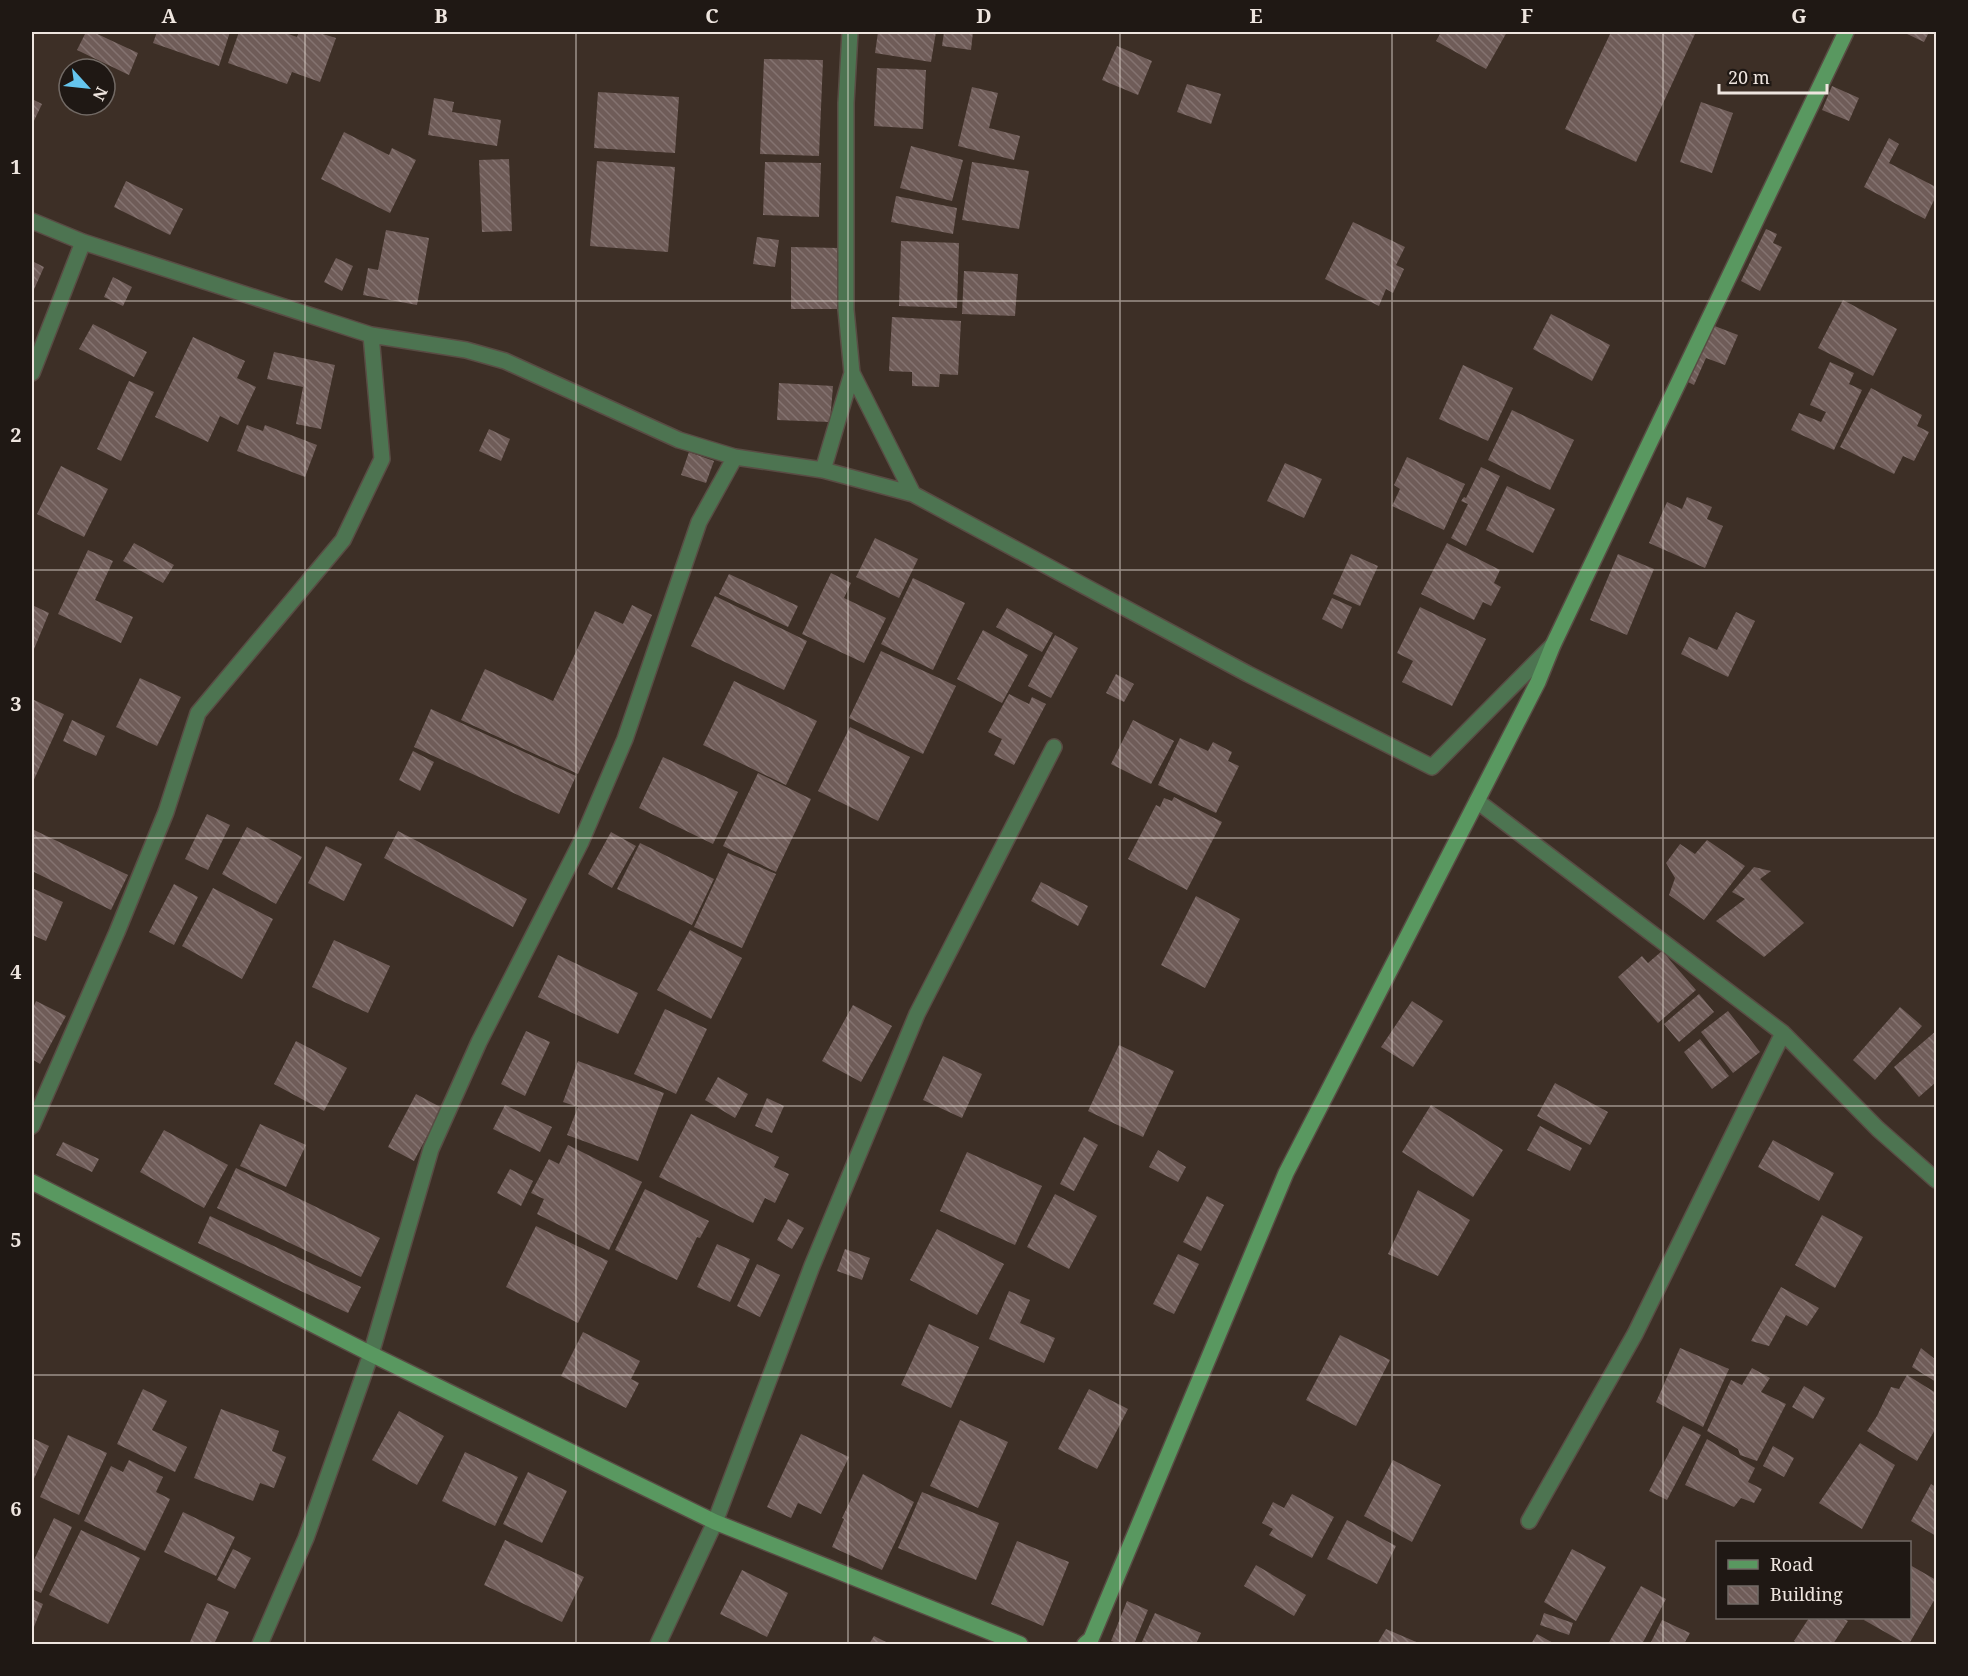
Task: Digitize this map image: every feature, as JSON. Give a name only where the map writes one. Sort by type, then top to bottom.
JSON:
[{"type":"street","points":[[823,470],[852,373],[846,287],[846,103],[850,32]]},
{"type":"street","points":[[1085,1644],[1091,1639],[1286,1173],[1539,682],[1552,645],[1846,32]]},
{"type":"street","points":[[32,221],[83,242],[371,335],[466,350],[506,361],[679,440],[735,458],[823,470],[913,494],[1248,674],[1432,767],[1552,645]]},
{"type":"street","points":[[32,373],[83,242]]},
{"type":"street","points":[[32,1126],[117,932],[166,812],[198,713],[343,540],[382,459],[371,335]]},
{"type":"street","points":[[852,373],[913,494]]},
{"type":"street","points":[[260,1644],[306,1538],[371,1354],[431,1149],[479,1042],[581,842],[625,739],[699,522],[735,458]]},
{"type":"street","points":[[658,1644],[715,1522],[812,1266],[917,1014],[1054,747]]},
{"type":"street","points":[[1477,801],[1782,1033],[1878,1129],[1936,1180]]},
{"type":"street","points":[[1529,1521],[1635,1334],[1782,1033]]},
{"type":"street","points":[[32,1182],[371,1354],[715,1522],[1020,1644]]},
{"type":"building","points":[[86,32],[93,32],[138,53],[129,75],[117,69],[117,57],[92,57],[77,50]]},
{"type":"building","points":[[157,32],[230,32],[219,66],[153,43]]},
{"type":"building","points":[[239,32],[283,32],[297,37],[299,32],[316,32],[336,38],[320,82],[292,72],[287,84],[228,63]]},
{"type":"building","points":[[878,32],[936,32],[931,62],[875,53]]},
{"type":"building","points":[[944,32],[973,32],[971,50],[942,46]]},
{"type":"building","points":[[1441,32],[1507,32],[1486,69],[1436,41]]},
{"type":"building","points":[[1611,32],[1689,32],[1695,34],[1636,162],[1565,129]]},
{"type":"building","points":[[1903,32],[1929,32],[1924,42]]},
{"type":"building","points":[[1117,46],[1152,61],[1138,95],[1102,80]]},
{"type":"building","points":[[764,59],[823,60],[819,156],[760,154]]},
{"type":"building","points":[[877,68],[926,70],[923,129],[874,126]]},
{"type":"building","points":[[1187,84],[1221,94],[1211,124],[1177,112]]},
{"type":"building","points":[[1832,86],[1859,98],[1849,121],[1822,110]]},
{"type":"building","points":[[972,87],[998,93],[989,128],[1020,136],[1014,160],[958,146]]},
{"type":"building","points":[[598,92],[679,97],[675,153],[594,148]]},
{"type":"building","points":[[434,98],[454,102],[452,112],[501,120],[497,146],[428,135]]},
{"type":"building","points":[[32,99],[42,104],[32,125]]},
{"type":"building","points":[[1701,102],[1733,113],[1712,173],[1680,162]]},
{"type":"building","points":[[344,132],[389,155],[392,148],[416,160],[390,213],[321,179]]},
{"type":"building","points":[[1889,138],[1899,144],[1889,163],[1936,187],[1936,196],[1925,219],[1864,187]]},
{"type":"building","points":[[911,146],[963,160],[952,201],[900,188]]},
{"type":"building","points":[[509,159],[512,231],[482,232],[479,160]]},
{"type":"building","points":[[597,161],[675,167],[668,252],[590,246]]},
{"type":"building","points":[[765,162],[821,163],[819,217],[763,215]]},
{"type":"building","points":[[972,162],[1029,171],[1019,229],[962,220]]},
{"type":"building","points":[[126,181],[183,209],[170,235],[114,207]]},
{"type":"building","points":[[896,196],[957,208],[953,234],[891,222]]},
{"type":"building","points":[[1353,222],[1405,247],[1396,265],[1404,269],[1393,293],[1386,289],[1379,306],[1325,279]]},
{"type":"building","points":[[1766,229],[1777,234],[1773,243],[1782,247],[1760,291],[1741,281]]},
{"type":"building","points":[[386,230],[429,238],[417,305],[363,295],[368,268],[378,270]]},
{"type":"building","points":[[757,237],[779,240],[775,267],[753,264]]},
{"type":"building","points":[[901,241],[959,243],[957,308],[899,306]]},
{"type":"building","points":[[791,247],[838,248],[838,309],[791,309]]},
{"type":"building","points":[[336,258],[353,266],[342,291],[324,282]]},
{"type":"building","points":[[32,261],[44,267],[32,294]]},
{"type":"building","points":[[964,271],[1018,274],[1015,316],[962,314]]},
{"type":"building","points":[[113,277],[132,287],[123,306],[104,297]]},
{"type":"building","points":[[1843,300],[1897,329],[1873,376],[1818,348]]},
{"type":"building","points":[[1551,314],[1610,345],[1592,381],[1533,349]]},
{"type":"building","points":[[892,317],[961,321],[958,375],[940,374],[939,387],[912,386],[912,372],[889,371]]},
{"type":"building","points":[[93,324],[147,352],[134,377],[79,349]]},
{"type":"building","points":[[1712,325],[1738,335],[1725,365],[1706,358],[1694,385],[1688,382]]},
{"type":"building","points":[[193,337],[245,361],[237,378],[256,387],[238,425],[220,416],[208,442],[155,417]]},
{"type":"building","points":[[274,352],[335,365],[321,429],[296,424],[303,387],[267,379]]},
{"type":"building","points":[[1830,362],[1854,373],[1849,384],[1862,390],[1834,450],[1791,430],[1799,413],[1821,422],[1826,412],[1810,405]]},
{"type":"building","points":[[1463,365],[1513,388],[1488,441],[1439,419]]},
{"type":"building","points":[[129,381],[154,392],[121,461],[97,449]]},
{"type":"building","points":[[779,383],[833,386],[830,422],[777,420]]},
{"type":"building","points":[[1871,388],[1922,415],[1917,426],[1929,432],[1914,461],[1903,456],[1894,474],[1840,447]]},
{"type":"building","points":[[1512,410],[1574,440],[1550,490],[1488,460]]},
{"type":"building","points":[[247,425],[263,431],[265,425],[317,445],[305,477],[237,451]]},
{"type":"building","points":[[489,429],[510,439],[501,461],[479,451]]},
{"type":"building","points":[[689,452],[714,461],[706,483],[681,475]]},
{"type":"building","points":[[1407,457],[1465,484],[1444,530],[1392,506],[1400,489],[1394,485]]},
{"type":"building","points":[[1285,463],[1322,479],[1304,518],[1267,501]]},
{"type":"building","points":[[61,466],[108,489],[84,537],[37,514]]},
{"type":"building","points":[[1481,467],[1500,476],[1466,546],[1451,538],[1468,504],[1461,501],[1464,497],[1466,498]]},
{"type":"building","points":[[1507,486],[1555,509],[1533,553],[1486,530]]},
{"type":"building","points":[[1687,497],[1712,507],[1707,519],[1723,526],[1705,568],[1649,543],[1667,502],[1682,509]]},
{"type":"building","points":[[875,538],[918,559],[899,598],[856,577]]},
{"type":"building","points":[[134,543],[174,565],[163,583],[123,561]]},
{"type":"building","points":[[1447,543],[1500,570],[1494,583],[1501,587],[1491,606],[1483,602],[1474,620],[1421,594]]},
{"type":"building","points":[[88,550],[113,561],[95,600],[133,617],[121,643],[58,614]]},
{"type":"building","points":[[1351,554],[1378,566],[1360,606],[1333,594]]},
{"type":"building","points":[[1618,554],[1654,569],[1627,635],[1590,620]]},
{"type":"building","points":[[831,573],[851,583],[844,598],[886,618],[864,663],[802,634]]},
{"type":"building","points":[[729,574],[798,606],[788,627],[719,594]]},
{"type":"building","points":[[913,578],[965,603],[933,670],[881,644]]},
{"type":"building","points":[[715,596],[807,641],[784,690],[691,646]]},
{"type":"building","points":[[1332,598],[1352,607],[1342,629],[1322,619]]},
{"type":"building","points":[[32,605],[49,613],[32,654]]},
{"type":"building","points":[[632,605],[652,615],[578,774],[461,720],[485,669],[553,701],[595,611],[623,624]]},
{"type":"building","points":[[1420,607],[1486,639],[1452,706],[1402,682],[1413,661],[1397,653]]},
{"type":"building","points":[[1007,608],[1053,633],[1042,652],[996,627]]},
{"type":"building","points":[[1736,612],[1755,621],[1728,677],[1681,654],[1689,637],[1717,650]]},
{"type":"building","points":[[983,630],[1028,655],[1002,703],[957,679]]},
{"type":"building","points":[[1055,635],[1078,648],[1051,698],[1028,686]]},
{"type":"building","points":[[881,651],[956,686],[923,754],[849,718]]},
{"type":"building","points":[[1116,674],[1134,684],[1124,702],[1106,693]]},
{"type":"building","points":[[140,678],[181,697],[157,746],[116,727]]},
{"type":"building","points":[[734,681],[817,721],[786,785],[703,745]]},
{"type":"building","points":[[1009,694],[1029,704],[1032,697],[1046,704],[1014,765],[994,755],[1002,739],[988,732]]},
{"type":"building","points":[[32,699],[64,714],[32,784]]},
{"type":"building","points":[[431,709],[576,776],[559,814],[414,747]]},
{"type":"building","points":[[72,720],[105,736],[96,756],[63,741]]},
{"type":"building","points":[[1133,720],[1174,741],[1151,784],[1111,764]]},
{"type":"building","points":[[850,727],[910,757],[878,821],[818,791]]},
{"type":"building","points":[[1180,738],[1208,751],[1213,742],[1232,752],[1228,761],[1239,766],[1216,813],[1158,785]]},
{"type":"building","points":[[413,751],[434,762],[420,791],[399,780]]},
{"type":"building","points":[[663,757],[738,792],[713,844],[639,808]]},
{"type":"building","points":[[758,773],[811,799],[776,872],[723,846]]},
{"type":"building","points":[[1174,797],[1222,822],[1187,890],[1128,859],[1156,805],[1160,807],[1164,798],[1172,801]]},
{"type":"building","points":[[207,814],[230,825],[208,870],[185,859]]},
{"type":"building","points":[[247,827],[302,857],[276,904],[222,874]]},
{"type":"building","points":[[32,829],[128,875],[111,910],[32,871]]},
{"type":"building","points":[[398,831],[527,899],[513,927],[384,858]]},
{"type":"building","points":[[611,832],[636,846],[612,888],[588,874]]},
{"type":"building","points":[[1707,840],[1745,866],[1704,920],[1669,895],[1675,878],[1666,863],[1680,844],[1695,854]]},
{"type":"building","points":[[640,843],[714,879],[692,925],[617,889]]},
{"type":"building","points":[[326,846],[362,864],[344,901],[308,883]]},
{"type":"building","points":[[728,853],[776,874],[742,948],[694,927]]},
{"type":"building","points":[[1754,867],[1771,871],[1760,879],[1804,923],[1764,957],[1716,921],[1745,899],[1732,892]]},
{"type":"building","points":[[1041,882],[1088,906],[1078,926],[1031,901]]},
{"type":"building","points":[[174,884],[198,897],[174,945],[149,932]]},
{"type":"building","points":[[32,888],[63,902],[46,941],[32,935]]},
{"type":"building","points":[[213,888],[273,919],[242,979],[182,946]]},
{"type":"building","points":[[1196,896],[1240,919],[1205,988],[1161,965]]},
{"type":"building","points":[[690,930],[742,958],[711,1019],[657,990]]},
{"type":"building","points":[[334,940],[390,966],[368,1013],[312,987]]},
{"type":"building","points":[[1662,951],[1696,990],[1658,1023],[1618,977],[1642,956],[1648,963]]},
{"type":"building","points":[[558,955],[638,993],[618,1034],[538,997]]},
{"type":"building","points":[[1699,994],[1714,1012],[1679,1042],[1664,1024]]},
{"type":"building","points":[[36,1001],[66,1016],[40,1064],[32,1059],[32,1010]]},
{"type":"building","points":[[1412,1001],[1443,1021],[1413,1067],[1381,1047]]},
{"type":"building","points":[[853,1005],[892,1026],[861,1082],[822,1061]]},
{"type":"building","points":[[1900,1007],[1922,1026],[1875,1080],[1853,1060]]},
{"type":"building","points":[[665,1009],[707,1029],[676,1094],[634,1074]]},
{"type":"building","points":[[1728,1011],[1760,1052],[1733,1073],[1701,1032]]},
{"type":"building","points":[[526,1031],[550,1042],[525,1096],[501,1084]]},
{"type":"building","points":[[1936,1031],[1936,1082],[1919,1097],[1894,1067]]},
{"type":"building","points":[[1700,1039],[1729,1076],[1712,1089],[1684,1052]]},
{"type":"building","points":[[296,1041],[347,1068],[324,1111],[274,1084]]},
{"type":"building","points":[[1119,1045],[1174,1071],[1143,1137],[1088,1111]]},
{"type":"building","points":[[943,1056],[982,1074],[962,1118],[923,1100]]},
{"type":"building","points":[[578,1061],[664,1093],[638,1161],[567,1135],[578,1107],[563,1102]]},
{"type":"building","points":[[718,1077],[748,1094],[735,1118],[705,1100]]},
{"type":"building","points":[[1555,1083],[1608,1112],[1590,1145],[1537,1116]]},
{"type":"building","points":[[416,1094],[442,1108],[414,1161],[388,1147]]},
{"type":"building","points":[[767,1098],[784,1106],[772,1133],[755,1126]]},
{"type":"building","points":[[505,1105],[552,1127],[540,1152],[493,1129]]},
{"type":"building","points":[[1431,1105],[1503,1150],[1473,1197],[1402,1152]]},
{"type":"building","points":[[691,1114],[779,1157],[774,1167],[789,1174],[775,1203],[765,1198],[753,1223],[659,1177]]},
{"type":"building","points":[[260,1124],[306,1145],[286,1187],[240,1166]]},
{"type":"building","points":[[1540,1126],[1582,1148],[1570,1171],[1527,1150]]},
{"type":"building","points":[[164,1130],[228,1165],[204,1208],[140,1172]]},
{"type":"building","points":[[1084,1137],[1098,1145],[1074,1191],[1060,1184]]},
{"type":"building","points":[[1773,1140],[1834,1173],[1819,1201],[1758,1167]]},
{"type":"building","points":[[63,1142],[99,1159],[92,1172],[56,1155]]},
{"type":"building","points":[[568,1145],[642,1182],[609,1250],[537,1214],[544,1199],[531,1193],[549,1159],[559,1164]]},
{"type":"building","points":[[1158,1150],[1186,1167],[1178,1182],[1149,1167]]},
{"type":"building","points":[[967,1152],[1042,1186],[1015,1245],[940,1211]]},
{"type":"building","points":[[236,1168],[380,1238],[361,1277],[217,1208]]},
{"type":"building","points":[[510,1169],[533,1181],[521,1206],[497,1193]]},
{"type":"building","points":[[645,1189],[709,1221],[700,1238],[697,1237],[677,1280],[615,1250]]},
{"type":"building","points":[[1418,1190],[1470,1220],[1438,1276],[1388,1254]]},
{"type":"building","points":[[1055,1194],[1097,1216],[1069,1269],[1027,1247]]},
{"type":"building","points":[[1207,1196],[1224,1205],[1201,1251],[1183,1242]]},
{"type":"building","points":[[1822,1215],[1863,1237],[1835,1288],[1795,1265]]},
{"type":"building","points":[[210,1216],[361,1287],[348,1313],[198,1243]]},
{"type":"building","points":[[788,1219],[804,1228],[792,1249],[777,1240]]},
{"type":"building","points":[[536,1226],[608,1261],[578,1323],[506,1287]]},
{"type":"building","points":[[937,1229],[1004,1264],[977,1315],[910,1280]]},
{"type":"building","points":[[717,1244],[750,1259],[730,1302],[697,1287]]},
{"type":"building","points":[[845,1249],[870,1258],[862,1280],[837,1271]]},
{"type":"building","points":[[1178,1254],[1199,1264],[1174,1314],[1153,1304]]},
{"type":"building","points":[[757,1264],[780,1275],[760,1317],[737,1306]]},
{"type":"building","points":[[1781,1287],[1819,1308],[1807,1326],[1786,1315],[1769,1346],[1751,1341]]},
{"type":"building","points":[[1009,1291],[1030,1300],[1020,1323],[1055,1338],[1044,1363],[989,1339]]},
{"type":"building","points":[[929,1324],[979,1347],[951,1408],[901,1385]]},
{"type":"building","points":[[583,1332],[640,1361],[631,1379],[639,1383],[626,1408],[561,1376]]},
{"type":"building","points":[[1340,1335],[1390,1360],[1356,1426],[1306,1400]]},
{"type":"building","points":[[1680,1348],[1729,1369],[1703,1427],[1656,1402]]},
{"type":"building","points":[[1921,1348],[1936,1360],[1936,1382],[1912,1367]]},
{"type":"building","points":[[1752,1368],[1770,1378],[1761,1392],[1786,1404],[1757,1461],[1740,1455],[1738,1449],[1707,1431],[1731,1380],[1742,1385]]},
{"type":"building","points":[[1907,1375],[1936,1393],[1936,1428],[1917,1461],[1867,1431],[1891,1387],[1899,1389]]},
{"type":"building","points":[[1804,1386],[1825,1398],[1813,1419],[1792,1407]]},
{"type":"building","points":[[143,1389],[167,1401],[152,1430],[187,1447],[175,1472],[117,1444]]},
{"type":"building","points":[[1089,1389],[1128,1409],[1097,1469],[1058,1449]]},
{"type":"building","points":[[221,1409],[279,1431],[272,1451],[286,1457],[274,1488],[260,1483],[253,1501],[194,1478]]},
{"type":"building","points":[[399,1411],[444,1436],[417,1485],[372,1460]]},
{"type":"building","points":[[960,1420],[1008,1442],[978,1508],[930,1486]]},
{"type":"building","points":[[1683,1426],[1701,1435],[1667,1500],[1649,1491]]},
{"type":"building","points":[[801,1434],[849,1457],[821,1514],[798,1503],[791,1518],[767,1507]]},
{"type":"building","points":[[68,1435],[107,1453],[79,1515],[40,1497]]},
{"type":"building","points":[[32,1438],[49,1446],[32,1483]]},
{"type":"building","points":[[1707,1439],[1755,1468],[1748,1482],[1762,1489],[1754,1503],[1741,1498],[1734,1507],[1685,1485]]},
{"type":"building","points":[[1860,1443],[1895,1465],[1862,1529],[1819,1503]]},
{"type":"building","points":[[1773,1446],[1794,1458],[1784,1477],[1763,1466]]},
{"type":"building","points":[[465,1452],[518,1477],[495,1526],[442,1501]]},
{"type":"building","points":[[129,1460],[163,1477],[156,1492],[170,1499],[145,1551],[84,1521],[111,1466],[123,1472]]},
{"type":"building","points":[[1393,1460],[1441,1485],[1412,1542],[1364,1516]]},
{"type":"building","points":[[528,1472],[567,1491],[542,1543],[503,1524]]},
{"type":"building","points":[[863,1474],[914,1502],[882,1570],[832,1547],[844,1519],[842,1518]]},
{"type":"building","points":[[1931,1484],[1936,1487],[1936,1536],[1911,1521]]},
{"type":"building","points":[[922,1492],[999,1523],[976,1580],[898,1548]]},
{"type":"building","points":[[1292,1494],[1334,1517],[1312,1558],[1269,1535],[1273,1529],[1262,1523],[1273,1502],[1284,1508]]},
{"type":"building","points":[[183,1512],[235,1537],[216,1576],[164,1552]]},
{"type":"building","points":[[54,1518],[72,1527],[41,1593],[32,1589],[32,1564]]},
{"type":"building","points":[[1347,1520],[1396,1546],[1377,1584],[1327,1559]]},
{"type":"building","points":[[81,1530],[140,1558],[108,1624],[49,1595]]},
{"type":"building","points":[[505,1540],[584,1577],[562,1622],[484,1585]]},
{"type":"building","points":[[1017,1541],[1069,1562],[1043,1626],[991,1604]]},
{"type":"building","points":[[233,1549],[251,1558],[235,1589],[217,1580]]},
{"type":"building","points":[[1572,1549],[1606,1567],[1576,1621],[1544,1602]]},
{"type":"building","points":[[1256,1565],[1306,1595],[1294,1616],[1244,1586]]},
{"type":"building","points":[[1911,1566],[1936,1580],[1936,1597],[1909,1644],[1864,1620],[1911,1619]]},
{"type":"building","points":[[742,1570],[788,1593],[767,1637],[720,1614]]},
{"type":"building","points":[[1641,1586],[1666,1599],[1642,1644],[1608,1644]]},
{"type":"building","points":[[32,1599],[43,1604],[32,1632]]},
{"type":"building","points":[[1127,1601],[1148,1610],[1134,1644],[1120,1644],[1111,1641]]},
{"type":"building","points":[[207,1603],[229,1612],[214,1644],[189,1644]]},
{"type":"building","points":[[1155,1613],[1201,1633],[1196,1644],[1141,1644]]},
{"type":"building","points":[[1544,1613],[1573,1623],[1569,1635],[1540,1625]]},
{"type":"building","points":[[1808,1619],[1848,1621],[1833,1644],[1799,1644],[1794,1641]]},
{"type":"building","points":[[1662,1620],[1690,1633],[1684,1644],[1650,1644]]},
{"type":"building","points":[[1386,1629],[1421,1644],[1377,1644]]},
{"type":"building","points":[[1537,1634],[1555,1644],[1531,1644]]},
{"type":"building","points":[[874,1636],[890,1644],[869,1644]]}]
